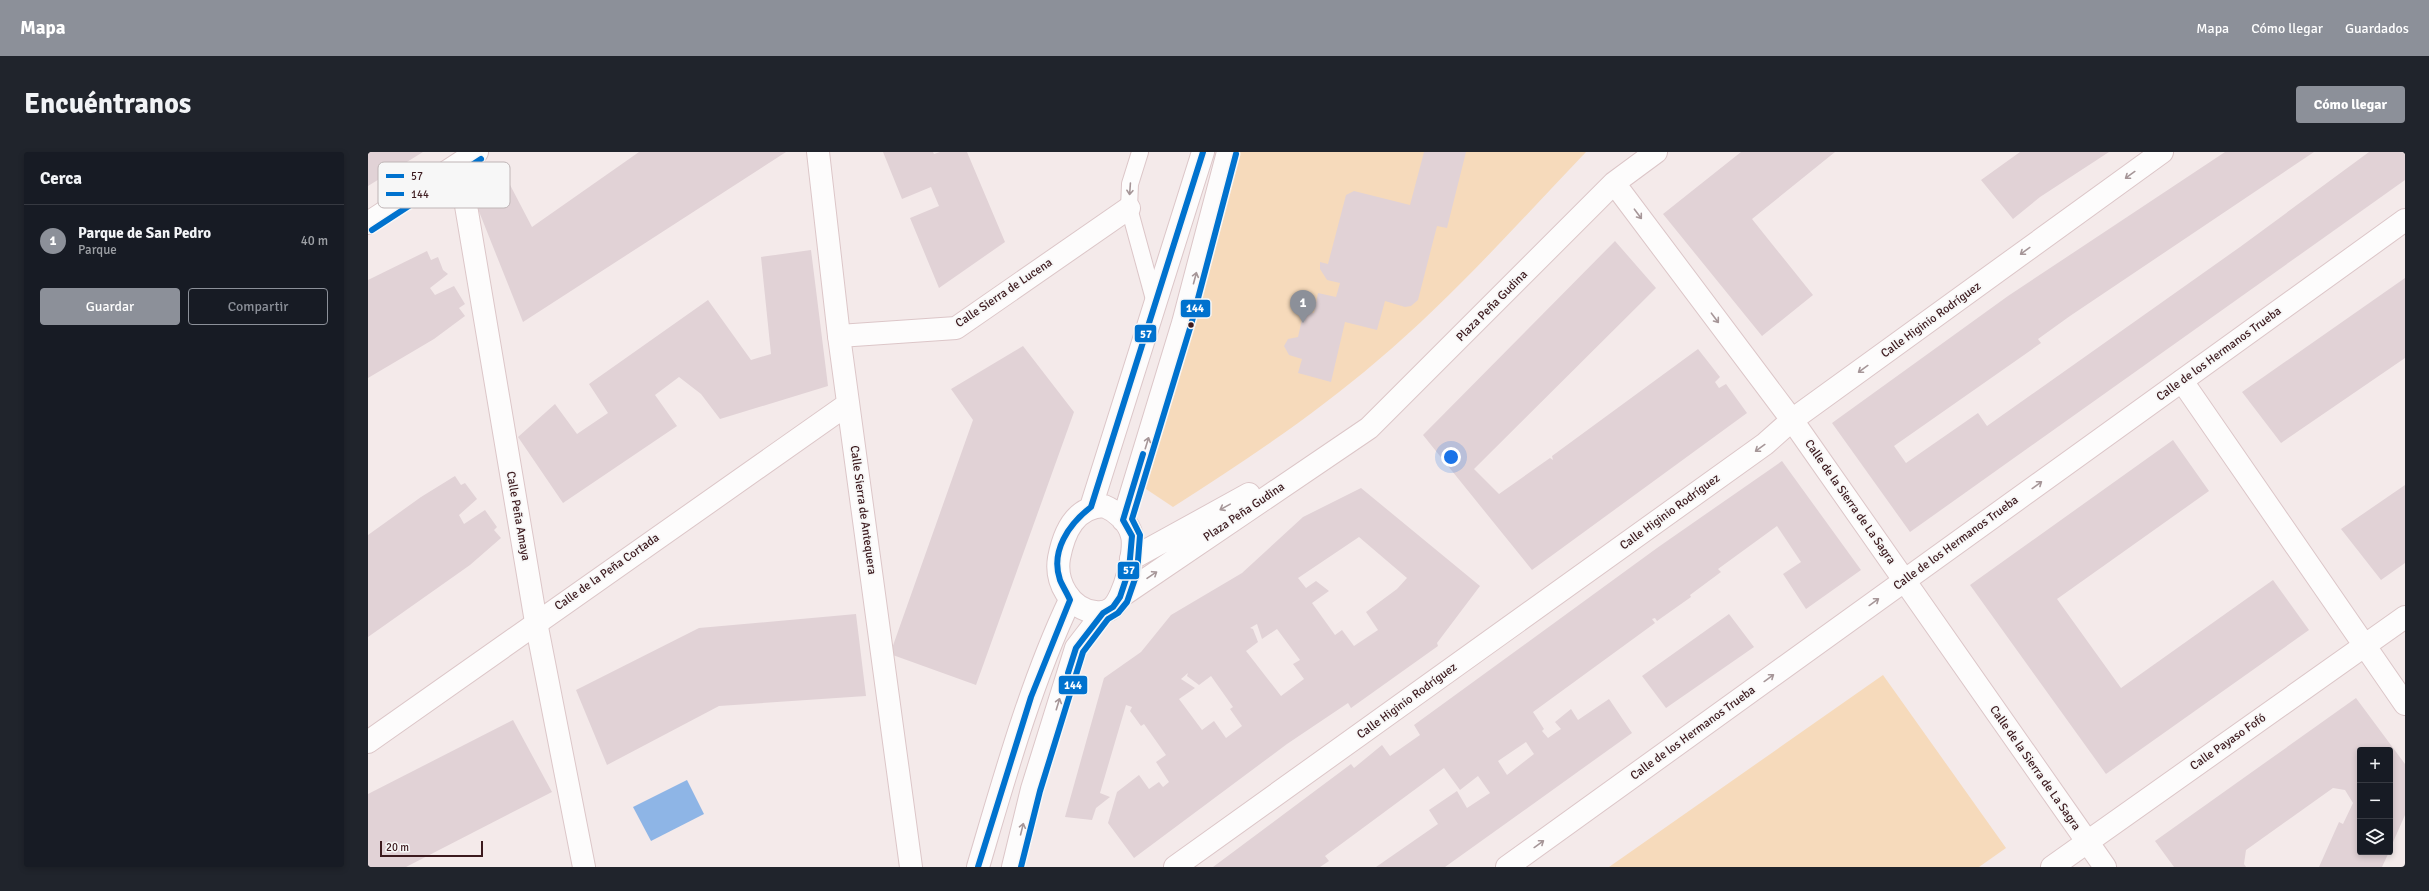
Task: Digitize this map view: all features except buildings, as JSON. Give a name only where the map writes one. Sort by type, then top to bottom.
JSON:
[{"type":"street","name":"Calle Sierra de Antequera","points":[[818,152],[839,336],[911,867]]},
{"type":"street","points":[[1091,507],[1203,152]]},
{"type":"street","points":[[1123,520],[1183,323],[1228,152]]},
{"type":"street","name":"Plaza Peña Gudina","points":[[1120,597],[1369,428],[1614,182],[1656,152]]},
{"type":"street","name":"Calle Higinio Rodríguez","points":[[1175,867],[1759,449],[1792,420],[2162,152]]},
{"type":"street","name":"Calle de la Sierra de La Sagra","points":[[1614,182],[1792,420],[1905,580],[2086,842],[2105,867]]},
{"type":"street","points":[[368,223],[391,208]]},
{"type":"street","name":"Calle Peña Amaya","points":[[475,208],[536,622],[584,867]]},
{"type":"street","name":"Calle Sierra de Lucena","points":[[839,336],[956,328],[1129,208]]},
{"type":"street","name":"Calle de los Hermanos Trueba","points":[[1507,867],[2405,220]]},
{"type":"street","points":[[2182,381],[2366,644],[2405,704]]},
{"type":"street","name":"Calle de la Peña Cortada","points":[[368,742],[536,622],[848,404]]},
{"type":"street","name":"Plaza Peña Gudina","points":[[1131,559],[1369,428]]},
{"type":"street","points":[[1012,867],[1032,789],[1076,648],[1103,613],[1113,608],[1120,597],[1131,559],[1132,536],[1116,511],[1104,506],[1091,507],[1079,515],[1062,542],[1058,564],[1060,579],[1070,600],[1087,611],[1103,613]]},
{"type":"street","points":[[978,867],[1004,780],[1052,639],[1070,600]]},
{"type":"street","name":"Calle Payaso Fofó","points":[[2052,867],[2405,617]]},
{"type":"lane","points":[[1140,152],[1130,184],[1129,208],[1155,303]]},
{"type":"shaded area","points":[[1234,152],[1586,152],[1510,233],[1432,312],[1405,337],[1353,381],[1303,420],[1173,507],[1140,485]]},
{"type":"shaded area","points":[[1883,675],[2006,848],[1979,867],[1609,867]]},
{"type":"water","points":[[687,780],[704,814],[651,841],[633,807]]},
{"type":"transit line","name":"57","points":[[978,867],[1031,697],[1070,600],[1060,580],[1058,569],[1060,549],[1069,530],[1091,507],[1203,152]]},
{"type":"transit line","name":"144","points":[[1021,867],[1040,791],[1083,652],[1108,619],[1118,613],[1127,602],[1137,573],[1140,535],[1132,519],[1191,325],[1236,154]]},
{"type":"transit line","name":"144","points":[[476,162],[481,159]]},
{"type":"transit line","name":"144","points":[[372,230],[406,208]]},
{"type":"transit line","name":"57","points":[[1068,673],[1076,648],[1103,613],[1113,607],[1120,597],[1129,570],[1132,536],[1123,520],[1143,454]]},
{"type":"place","name":"Parque de San Pedro","points":[[1303,323]]}]
